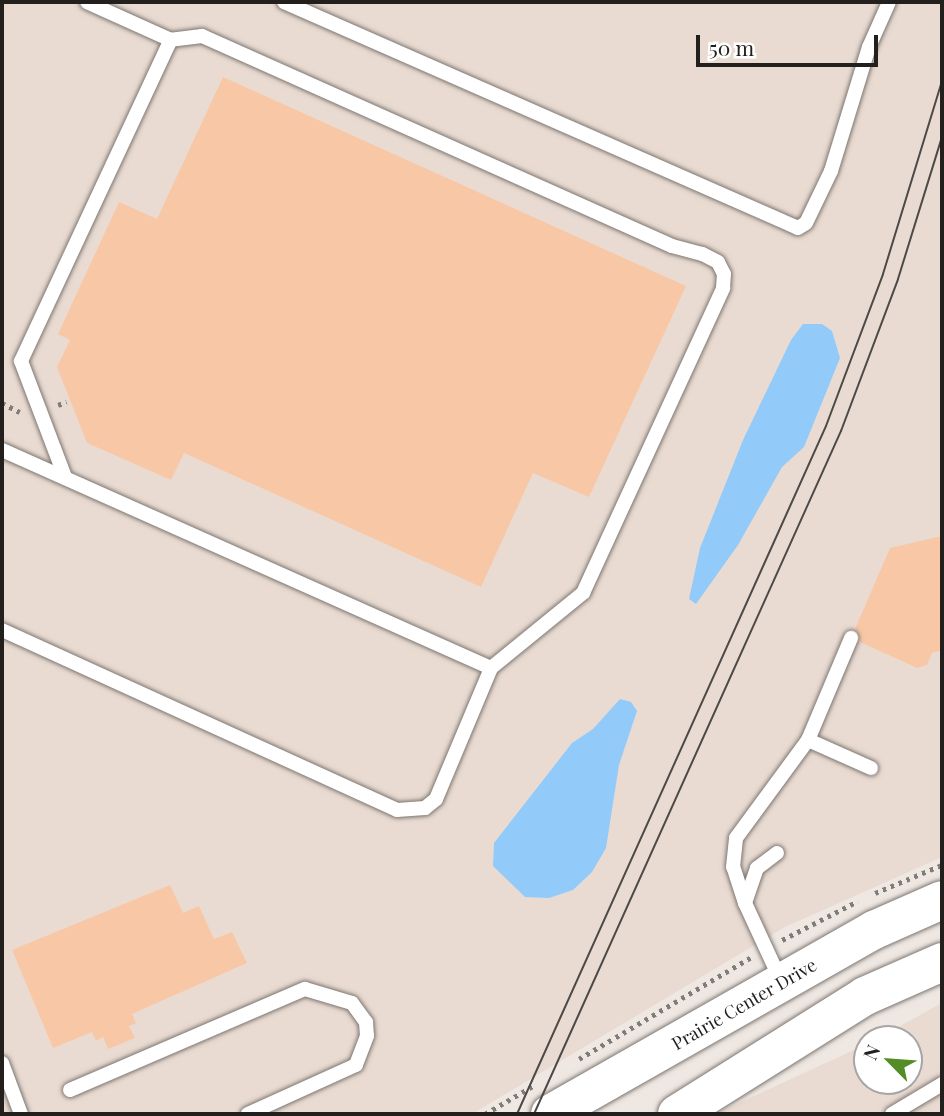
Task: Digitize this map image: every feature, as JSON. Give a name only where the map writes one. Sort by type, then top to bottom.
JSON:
[{"type":"main road","name":"Prairie Center Drive","points":[[547,1097],[773,966],[874,930],[942,900]]},
{"type":"main road","points":[[677,1114],[864,996],[942,961]]},
{"type":"lane","points":[[2,630],[397,810],[425,808],[436,799],[491,668],[583,593],[723,288],[724,274],[718,262],[202,36],[171,40],[87,2]]},
{"type":"lane","points":[[284,2],[798,228],[806,223],[831,172],[869,47],[889,2]]},
{"type":"lane","points":[[65,477],[21,361],[171,40]]},
{"type":"lane","points":[[2,450],[491,668]]},
{"type":"lane","points":[[773,966],[745,903],[733,867],[736,838],[808,740],[851,638]]},
{"type":"lane","points":[[808,740],[871,768]]},
{"type":"lane","points":[[745,903],[757,868],[777,853]]},
{"type":"lane","points":[[70,1090],[305,989],[352,1003],[366,1022],[367,1036],[356,1065],[248,1114]]},
{"type":"lane","points":[[2,1063],[21,1114]]},
{"type":"lane","points":[[892,1114],[942,1084]]},
{"type":"path","points":[[567,1066],[773,966],[817,920],[942,865]]},
{"type":"path","points":[[485,1114],[547,1097]]},
{"type":"shaded area","points":[[2,2],[942,2],[942,857],[785,927],[472,1114],[2,1114]]},
{"type":"shaded area","points":[[942,1003],[942,1114],[715,1114],[853,1050],[853,1095],[923,1095],[923,1025],[902,1025]]},
{"type":"water","points":[[803,324],[822,324],[832,331],[840,358],[804,447],[782,467],[738,545],[696,604],[689,599],[700,548],[743,440],[791,340]]},
{"type":"water","points":[[620,699],[631,702],[637,711],[619,765],[606,848],[592,872],[573,890],[549,898],[525,897],[493,866],[494,843],[572,743],[593,729]]},
{"type":"building","points":[[223,77],[686,286],[589,497],[533,473],[481,587],[184,453],[171,480],[87,443],[57,367],[70,340],[58,334],[119,202],[157,219]]},
{"type":"building","points":[[942,536],[942,650],[932,653],[927,665],[917,668],[860,642],[855,629],[890,548]]},
{"type":"building","points":[[170,885],[183,913],[199,906],[214,939],[232,932],[247,963],[132,1014],[136,1023],[129,1026],[135,1038],[108,1049],[103,1037],[96,1041],[92,1032],[53,1048],[12,950]]},
{"type":"tram line","points":[[517,1114],[826,426],[883,274],[942,81]]},
{"type":"tram line","points":[[534,1114],[841,431],[898,279],[942,137]]}]
